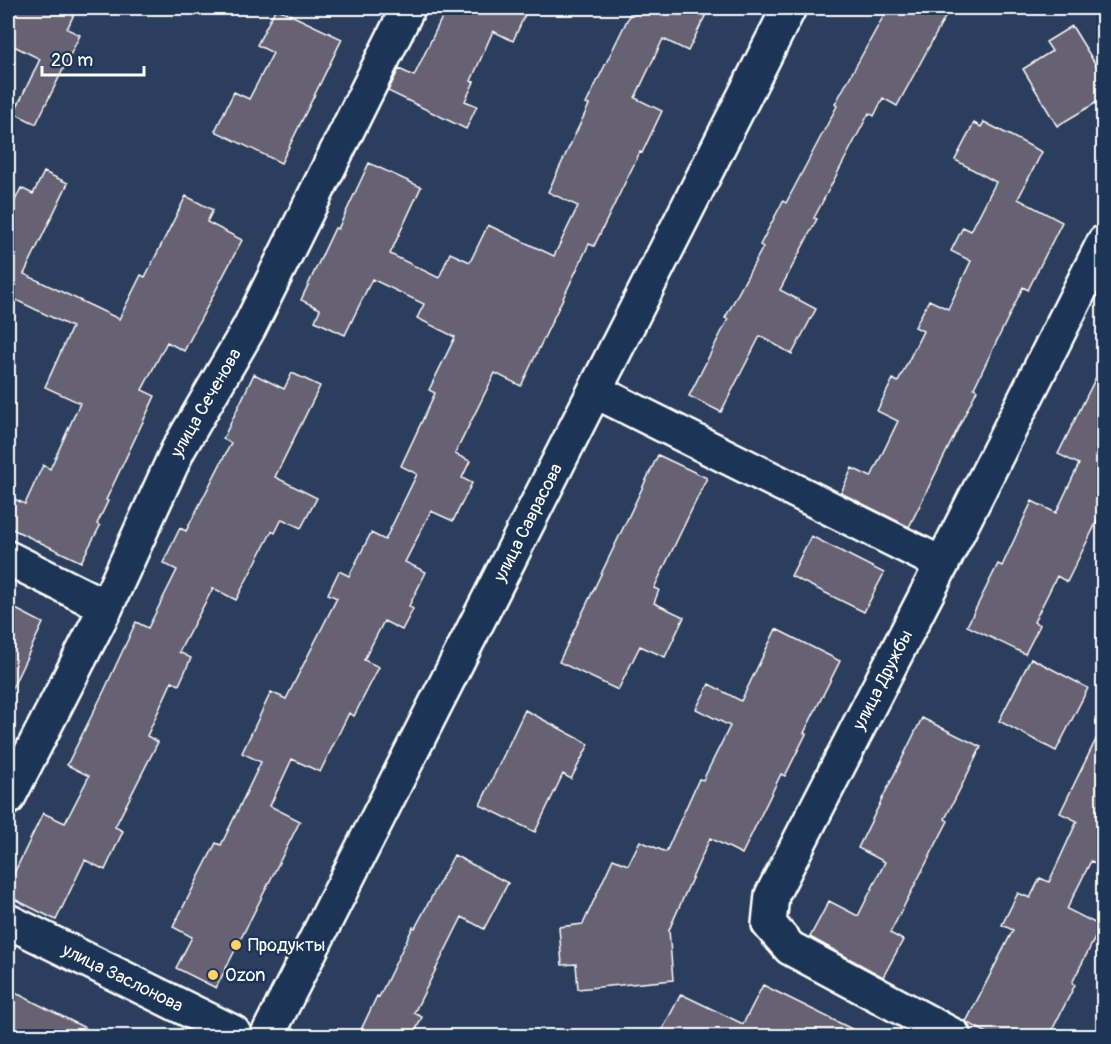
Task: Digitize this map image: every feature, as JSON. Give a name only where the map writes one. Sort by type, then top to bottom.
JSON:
[{"type":"street","name":"улица Саврасова","points":[[267,1036],[789,8]]},
{"type":"street","name":"улица Сеченова","points":[[8,798],[106,607],[178,450],[249,328],[400,10]]},
{"type":"street","name":"улица Дружбы","points":[[954,1036],[790,948],[769,924],[772,895],[1104,242]]},
{"type":"street","points":[[595,391],[942,564]]},
{"type":"street","points":[[8,558],[106,607]]},
{"type":"street","name":"улица Заслонова","points":[[8,921],[233,1032],[235,1036]]},
{"type":"building","points":[[18,8],[77,8],[67,29],[80,35],[36,124],[14,113],[40,59],[8,43],[8,30]]},
{"type":"building","points":[[276,8],[342,39],[281,163],[215,131],[234,92],[249,99],[273,53],[257,45]]},
{"type":"building","points":[[443,8],[528,8],[513,41],[493,31],[471,81],[474,82],[465,101],[477,106],[466,129],[388,91],[399,69],[414,76],[446,9]]},
{"type":"building","points":[[633,8],[709,8],[688,51],[663,39],[635,98],[662,111],[642,153],[640,152],[594,246],[589,244],[521,386],[495,373],[455,454],[470,461],[462,478],[472,483],[453,521],[431,511],[405,562],[426,572],[409,606],[413,609],[402,630],[384,621],[364,660],[379,667],[354,716],[349,713],[320,772],[292,759],[270,806],[300,821],[216,988],[176,968],[192,937],[173,927],[216,843],[221,845],[261,762],[242,753],[271,692],[286,699],[337,598],[328,594],[339,571],[349,576],[371,533],[385,540],[417,474],[401,466],[435,393],[429,390],[455,337],[417,318],[424,304],[372,279],[345,335],[315,321],[320,309],[301,300],[369,163],[421,187],[390,254],[439,278],[450,253],[470,262],[488,225],[554,256],[578,206],[548,192],[589,105],[586,104]]},
{"type":"building","points":[[888,8],[950,8],[897,106],[883,98],[874,116],[869,113],[814,218],[817,219],[780,290],[816,309],[792,354],[760,336],[721,412],[689,396],[728,319],[725,318],[763,247],[760,245],[783,201],[786,203],[837,106],[835,104]]},
{"type":"building","points":[[1072,26],[1104,78],[1104,98],[1057,126],[1023,69],[1052,51],[1046,42]]},
{"type":"building","points":[[984,122],[1042,152],[1018,199],[1062,222],[1028,290],[1023,287],[974,388],[977,390],[909,527],[841,493],[852,468],[871,477],[898,421],[877,411],[893,379],[898,382],[923,331],[915,327],[929,300],[948,309],[971,261],[951,251],[963,227],[971,231],[996,182],[955,160],[974,123],[981,127]]},
{"type":"building","points":[[44,172],[68,183],[24,274],[119,319],[141,275],[145,277],[186,196],[213,210],[207,222],[242,240],[184,351],[167,342],[142,390],[155,396],[106,500],[108,501],[97,524],[100,526],[81,562],[8,527],[8,496],[25,504],[43,465],[50,469],[80,403],[45,387],[72,327],[12,298],[8,308],[8,215],[21,188],[33,194]]},
{"type":"building","points":[[1104,361],[1104,507],[1067,582],[1057,576],[1034,622],[1040,625],[1025,654],[967,626],[998,564],[1002,566],[1032,501],[1056,513],[1079,464],[1058,454]]},
{"type":"building","points":[[292,373],[320,386],[275,477],[317,498],[301,528],[282,519],[275,533],[272,531],[236,600],[213,588],[179,652],[191,658],[179,685],[172,681],[147,736],[158,742],[115,827],[123,831],[105,870],[85,860],[56,920],[8,896],[8,886],[43,813],[65,823],[89,776],[67,765],[136,622],[148,628],[177,570],[163,563],[180,528],[186,531],[231,443],[223,439],[254,374],[284,389]]},
{"type":"building","points":[[658,455],[707,478],[654,588],[659,590],[654,603],[684,617],[665,657],[640,646],[618,690],[559,662]]},
{"type":"building","points":[[811,536],[884,573],[864,612],[791,576]]},
{"type":"building","points":[[8,605],[43,623],[8,697]]},
{"type":"building","points":[[776,629],[840,661],[785,776],[781,774],[742,854],[710,838],[669,930],[673,980],[578,989],[576,964],[562,965],[559,927],[583,924],[613,859],[628,865],[640,841],[666,852],[699,779],[703,780],[730,726],[696,709],[709,684],[741,701]]},
{"type":"building","points":[[1031,658],[1088,688],[1056,751],[999,721]]},
{"type":"building","points":[[525,710],[589,744],[571,779],[563,774],[535,832],[480,805]]},
{"type":"building","points":[[922,718],[981,747],[945,819],[948,821],[890,933],[903,940],[883,977],[810,937],[829,901],[858,916],[885,862],[858,848]]},
{"type":"building","points":[[1104,723],[1104,867],[1091,861],[1067,909],[1101,926],[1072,983],[1075,985],[1049,1036],[993,1036],[966,1022],[1013,930],[1002,925],[1018,893],[1030,898],[1040,878],[1049,882],[1077,821],[1060,813]]},
{"type":"building","points":[[454,855],[508,883],[484,929],[462,917],[414,1013],[422,1017],[413,1036],[358,1036],[413,927],[415,928]]},
{"type":"building","points":[[763,985],[866,1036],[659,1036],[681,994],[743,1024]]},
{"type":"building","points":[[8,989],[101,1036],[8,1036]]},
{"type":"place","name":"Продукты","points":[[236,945]]},
{"type":"place","name":"Ozon","points":[[213,975]]}]
